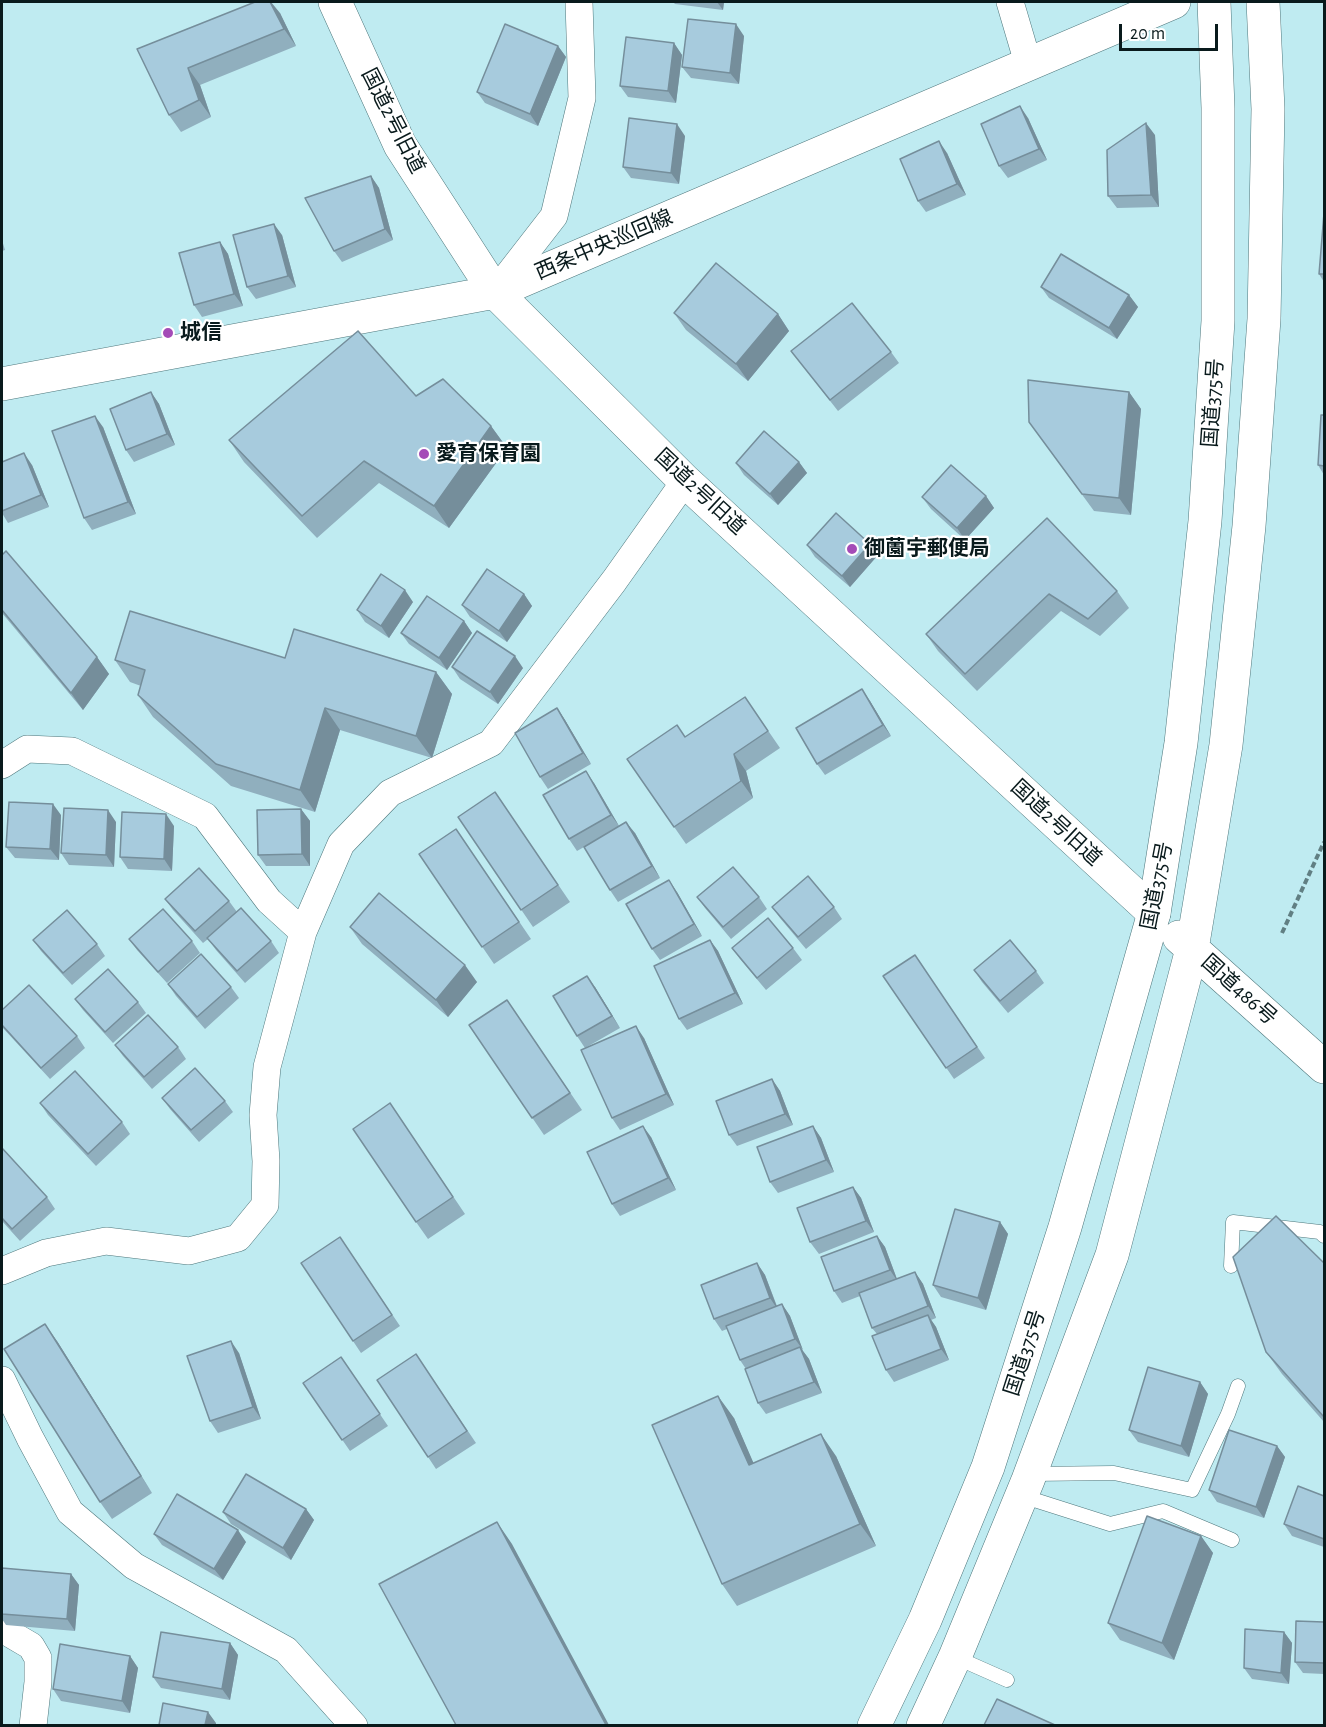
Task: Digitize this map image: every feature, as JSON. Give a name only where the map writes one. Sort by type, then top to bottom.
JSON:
[{"type":"main road","name":"国道2号旧道","points":[[335,2],[400,145],[495,292],[685,481],[1154,913]]},
{"type":"main road","name":"西条中央巡回線","points":[[2,384],[495,292],[1174,2]]},
{"type":"main road","name":"国道375号","points":[[874,1725],[925,1620],[988,1467],[1065,1227],[1154,913],[1181,743],[1205,521],[1210,450],[1218,321],[1218,108],[1214,2]]},
{"type":"main road","points":[[932,1717],[1026,1485],[1112,1255],[1192,949],[1226,745],[1249,526],[1264,319],[1268,109],[1263,2]]},
{"type":"main road","name":"国道486号","points":[[1154,913],[1324,1067]]},
{"type":"street","points":[[495,292],[554,216],[582,98],[579,2]]},
{"type":"street","points":[[1010,2],[1028,63]]},
{"type":"street","points":[[2,1270],[46,1253],[106,1240],[189,1251],[238,1238],[265,1205],[266,1161],[263,1115],[267,1067],[303,932],[341,844],[390,794],[491,743],[614,581],[685,481]]},
{"type":"street","points":[[2,765],[27,749],[72,751],[205,816],[269,901],[303,932]]},
{"type":"street","points":[[5,1396],[70,1512],[134,1566],[286,1650],[354,1725]]},
{"type":"street","points":[[2,1629],[31,1646],[38,1658],[33,1725]]},
{"type":"lane","points":[[1231,1266],[1233,1222],[1320,1232],[1324,1236]]},
{"type":"lane","points":[[1026,1485],[1114,1473],[1192,1490],[1238,1386]]},
{"type":"lane","points":[[1026,1485],[1110,1524],[1163,1511],[1232,1540]]},
{"type":"lane","points":[[955,1657],[1007,1680]]},
{"type":"path","points":[[1282,933],[1324,842]]},
{"type":"building","points":[[255,2],[270,2],[284,29],[188,68],[199,100],[169,115],[137,49]]},
{"type":"building","points":[[688,19],[736,24],[730,73],[682,67]]},
{"type":"building","points":[[505,24],[558,46],[530,114],[477,92]]},
{"type":"building","points":[[626,37],[674,43],[668,91],[620,86]]},
{"type":"building","points":[[1020,106],[1039,149],[999,166],[981,124]]},
{"type":"building","points":[[629,118],[677,124],[671,173],[623,167]]},
{"type":"building","points":[[1146,123],[1151,195],[1108,196],[1107,150]]},
{"type":"building","points":[[939,141],[957,184],[918,201],[900,159]]},
{"type":"building","points":[[371,176],[385,229],[334,251],[305,198]]},
{"type":"building","points":[[1324,213],[1324,274],[1319,274]]},
{"type":"building","points":[[274,224],[288,276],[247,287],[233,235]]},
{"type":"building","points":[[220,242],[234,294],[194,305],[179,253]]},
{"type":"building","points":[[1061,254],[1129,295],[1109,328],[1041,287]]},
{"type":"building","points":[[716,263],[778,314],[736,364],[674,313]]},
{"type":"building","points":[[852,303],[891,352],[830,400],[791,351]]},
{"type":"building","points":[[358,331],[416,396],[443,379],[491,426],[434,506],[364,461],[302,516],[229,440]]},
{"type":"building","points":[[1028,380],[1129,392],[1119,498],[1082,494],[1029,422]]},
{"type":"building","points":[[151,392],[167,434],[126,450],[110,409]]},
{"type":"building","points":[[1321,415],[1324,415],[1324,466],[1318,465]]},
{"type":"building","points":[[95,416],[128,502],[84,518],[52,431]]},
{"type":"building","points":[[764,431],[799,462],[770,494],[736,463]]},
{"type":"building","points":[[24,453],[41,495],[2,511],[2,462]]},
{"type":"building","points":[[951,465],[986,496],[957,528],[922,497]]},
{"type":"building","points":[[836,513],[870,544],[842,576],[807,545]]},
{"type":"building","points":[[1047,518],[1117,591],[1088,619],[1049,594],[965,674],[926,634]]},
{"type":"building","points":[[6,551],[97,657],[71,693],[2,610],[2,555]]},
{"type":"building","points":[[487,569],[524,594],[499,631],[462,605]]},
{"type":"building","points":[[381,574],[405,590],[381,626],[357,610]]},
{"type":"building","points":[[427,596],[464,621],[439,658],[401,633]]},
{"type":"building","points":[[130,611],[285,658],[294,629],[436,672],[416,736],[325,708],[300,790],[216,764],[138,695],[145,670],[115,660]]},
{"type":"building","points":[[477,631],[515,656],[490,692],[452,667]]},
{"type":"building","points":[[862,689],[883,725],[817,764],[796,728]]},
{"type":"building","points":[[745,697],[768,731],[734,754],[741,781],[674,827],[627,759],[677,725],[685,737]]},
{"type":"building","points":[[557,708],[583,753],[540,777],[515,733]]},
{"type":"building","points":[[586,771],[611,815],[569,839],[543,795]]},
{"type":"building","points":[[495,792],[558,885],[521,910],[458,817]]},
{"type":"building","points":[[9,802],[53,804],[50,849],[6,847]]},
{"type":"building","points":[[64,808],[108,810],[106,855],[61,853]]},
{"type":"building","points":[[301,809],[302,854],[258,855],[257,810]]},
{"type":"building","points":[[122,812],[166,814],[164,859],[120,857]]},
{"type":"building","points":[[626,822],[652,866],[610,890],[584,847]]},
{"type":"building","points":[[456,829],[519,922],[482,947],[419,854]]},
{"type":"building","points":[[733,867],[759,897],[723,927],[697,897]]},
{"type":"building","points":[[199,868],[229,901],[195,931],[165,899]]},
{"type":"building","points":[[808,876],[834,907],[798,937],[772,907]]},
{"type":"building","points":[[669,880],[694,924],[652,949],[626,904]]},
{"type":"building","points":[[379,893],[465,965],[436,1000],[350,927]]},
{"type":"building","points":[[241,908],[271,941],[237,971],[207,938]]},
{"type":"building","points":[[163,909],[192,941],[158,972],[129,939]]},
{"type":"building","points":[[67,910],[97,944],[63,973],[33,940]]},
{"type":"building","points":[[768,918],[793,948],[757,978],[732,948]]},
{"type":"building","points":[[710,940],[735,993],[679,1019],[654,966]]},
{"type":"building","points":[[1010,940],[1036,971],[1000,1001],[974,970]]},
{"type":"building","points":[[201,954],[231,987],[197,1017],[168,984]]},
{"type":"building","points":[[915,955],[977,1047],[946,1068],[883,976]]},
{"type":"building","points":[[108,969],[138,1002],[105,1032],[75,999]]},
{"type":"building","points":[[587,976],[612,1016],[577,1036],[553,996]]},
{"type":"building","points":[[29,985],[77,1036],[41,1068],[2,1025],[2,1010]]},
{"type":"building","points":[[507,1000],[570,1093],[532,1118],[469,1025]]},
{"type":"building","points":[[148,1015],[178,1047],[144,1077],[115,1045]]},
{"type":"building","points":[[636,1026],[666,1094],[612,1118],[581,1050]]},
{"type":"building","points":[[195,1068],[225,1101],[191,1130],[162,1098]]},
{"type":"building","points":[[75,1071],[122,1122],[88,1154],[40,1103]]},
{"type":"building","points":[[772,1079],[785,1114],[729,1135],[716,1101]]},
{"type":"building","points":[[390,1103],[453,1197],[416,1222],[353,1129]]},
{"type":"building","points":[[643,1126],[668,1178],[612,1204],[587,1152]]},
{"type":"building","points":[[813,1126],[826,1160],[770,1182],[757,1147]]},
{"type":"building","points":[[2,1148],[47,1197],[12,1229],[2,1218]]},
{"type":"building","points":[[853,1187],[866,1221],[810,1242],[797,1208]]},
{"type":"building","points":[[955,1209],[1000,1222],[978,1298],[933,1285]]},
{"type":"building","points":[[1276,1216],[1324,1263],[1324,1417],[1266,1352],[1233,1257]]},
{"type":"building","points":[[877,1236],[890,1270],[834,1291],[821,1257]]},
{"type":"building","points":[[340,1237],[392,1315],[353,1341],[301,1263]]},
{"type":"building","points":[[757,1263],[770,1298],[714,1319],[701,1285]]},
{"type":"building","points":[[915,1272],[928,1306],[872,1328],[859,1293]]},
{"type":"building","points":[[782,1304],[795,1339],[740,1360],[726,1326]]},
{"type":"building","points":[[928,1315],[941,1349],[886,1370],[872,1336]]},
{"type":"building","points":[[45,1324],[141,1476],[100,1502],[4,1349]]},
{"type":"building","points":[[231,1341],[253,1407],[210,1421],[187,1356]]},
{"type":"building","points":[[800,1347],[814,1382],[758,1403],[745,1369]]},
{"type":"building","points":[[416,1354],[467,1431],[428,1457],[377,1380]]},
{"type":"building","points":[[341,1357],[380,1414],[342,1440],[303,1383]]},
{"type":"building","points":[[1148,1367],[1200,1382],[1181,1446],[1129,1430]]},
{"type":"building","points":[[718,1396],[749,1465],[821,1434],[860,1524],[722,1584],[652,1425]]},
{"type":"building","points":[[1229,1430],[1277,1446],[1256,1507],[1209,1490]]},
{"type":"building","points":[[246,1474],[306,1509],[283,1548],[223,1512]]},
{"type":"building","points":[[1298,1486],[1324,1496],[1324,1539],[1284,1524]]},
{"type":"building","points":[[177,1494],[238,1530],[214,1569],[154,1534]]},
{"type":"building","points":[[1147,1516],[1201,1536],[1162,1643],[1108,1623]]},
{"type":"building","points":[[497,1522],[606,1725],[456,1725],[379,1584]]},
{"type":"building","points":[[2,1568],[71,1574],[67,1619],[2,1614]]},
{"type":"building","points":[[1296,1621],[1324,1622],[1324,1663],[1295,1662]]},
{"type":"building","points":[[1245,1629],[1284,1632],[1281,1673],[1244,1668]]},
{"type":"building","points":[[161,1632],[230,1643],[222,1689],[153,1677]]},
{"type":"building","points":[[60,1644],[130,1656],[122,1701],[53,1689]]},
{"type":"building","points":[[997,1699],[1055,1725],[984,1725]]},
{"type":"building","points":[[163,1703],[208,1712],[205,1725],[159,1725]]},
{"type":"place","name":"城信","points":[[168,333]]},
{"type":"place","name":"愛育保育園","points":[[424,454]]},
{"type":"place","name":"御薗宇郵便局","points":[[852,549]]}]
